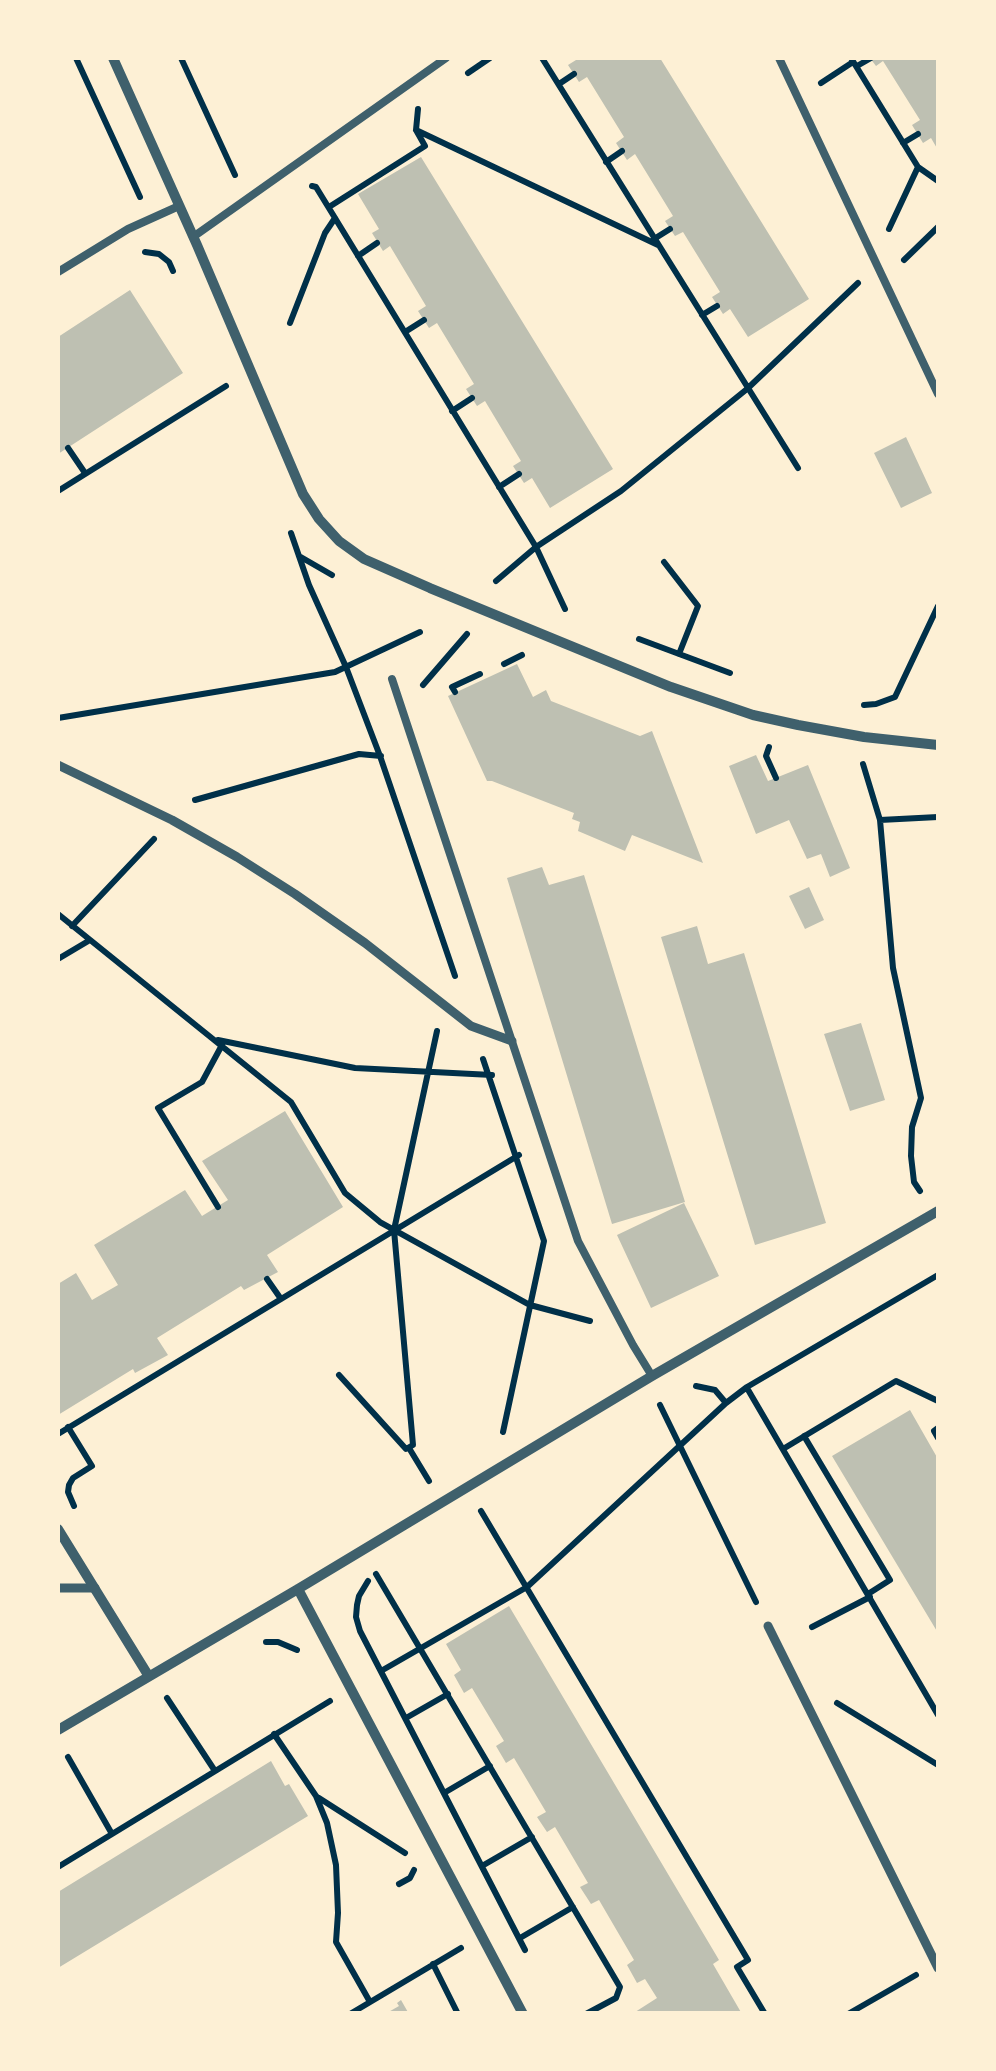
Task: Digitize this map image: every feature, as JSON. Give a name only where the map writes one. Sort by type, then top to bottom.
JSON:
[{"type":"street","points":[[114,58],[303,494],[338,541],[364,558],[430,588],[671,687],[753,714],[864,737],[938,745]]},
{"type":"street","points":[[58,765],[238,857],[365,943],[472,1026],[512,1041]]},
{"type":"street","points":[[58,1730],[652,1376],[936,1212]]},
{"type":"street","points":[[58,1529],[148,1675]]},
{"type":"street","points":[[58,1588],[95,1588]]},
{"type":"street","points":[[298,1589],[523,2014]]},
{"type":"street","points":[[768,1626],[937,1966]]},
{"type":"lane","points":[[193,237],[446,58]]},
{"type":"lane","points":[[779,58],[938,394]]},
{"type":"lane","points":[[58,272],[128,230],[179,206]]},
{"type":"lane","points":[[392,679],[578,1241],[652,1376]]},
{"type":"path","points":[[76,58],[177,280]]},
{"type":"path","points":[[181,58],[235,174]]},
{"type":"path","points":[[460,79],[490,58]]},
{"type":"path","points":[[542,58],[798,468]]},
{"type":"path","points":[[799,98],[854,62],[870,58]]},
{"type":"path","points":[[854,62],[918,167],[938,180]]},
{"type":"path","points":[[558,84],[574,74]]},
{"type":"path","points":[[329,208],[425,146],[416,130],[418,108],[432,98]]},
{"type":"path","points":[[416,130],[656,242]]},
{"type":"path","points":[[904,144],[918,134]]},
{"type":"path","points":[[606,162],[622,151]]},
{"type":"path","points":[[496,582],[536,548],[621,491],[747,389],[866,276],[918,167]]},
{"type":"path","points":[[306,184],[316,187],[336,218],[536,548],[565,609]]},
{"type":"path","points":[[290,323],[325,234],[336,218]]},
{"type":"path","points":[[656,242],[670,229]]},
{"type":"path","points":[[358,256],[377,242]]},
{"type":"path","points":[[143,252],[159,254],[169,262]]},
{"type":"path","points":[[702,315],[717,306]]},
{"type":"path","points":[[405,332],[424,320]]},
{"type":"path","points":[[58,491],[226,386],[233,402]]},
{"type":"path","points":[[452,411],[472,398]]},
{"type":"path","points":[[68,448],[85,474]]},
{"type":"path","points":[[499,487],[519,474]]},
{"type":"path","points":[[284,518],[380,756],[544,1241],[501,1443]]},
{"type":"path","points":[[664,562],[698,606],[679,654]]},
{"type":"path","points":[[486,578],[513,588]]},
{"type":"path","points":[[548,602],[578,614]]},
{"type":"path","points":[[851,703],[876,704],[895,696],[938,606]]},
{"type":"path","points":[[58,718],[335,672],[420,632]]},
{"type":"path","points":[[402,710],[468,633]]},
{"type":"path","points":[[636,638],[740,677]]},
{"type":"path","points":[[504,664],[524,654]]},
{"type":"path","points":[[455,692],[452,686],[480,674]]},
{"type":"path","points":[[865,705],[863,766],[880,820],[896,981],[921,1098],[912,1127],[912,1169],[914,1182],[936,1212]]},
{"type":"path","points":[[72,926],[191,801],[360,754],[380,756],[415,745]]},
{"type":"path","points":[[768,750],[766,756],[776,778]]},
{"type":"path","points":[[880,820],[938,817]]},
{"type":"path","points":[[58,914],[291,1102],[345,1193],[380,1222],[530,1305],[626,1330]]},
{"type":"path","points":[[58,959],[90,940]]},
{"type":"path","points":[[339,1374],[406,1450],[413,1445],[394,1230],[451,964]]},
{"type":"path","points":[[218,1043],[355,1068],[523,1077]]},
{"type":"path","points":[[218,1043],[202,1082],[158,1108],[218,1207]]},
{"type":"path","points":[[58,1434],[161,1366],[281,1299],[544,1139]]},
{"type":"path","points":[[381,1672],[527,1587],[747,1387],[938,1274]]},
{"type":"path","points":[[268,1279],[281,1299]]},
{"type":"path","points":[[783,1449],[896,1382],[938,1401]]},
{"type":"path","points":[[685,1391],[708,1387],[726,1403]]},
{"type":"path","points":[[747,1387],[937,1708]]},
{"type":"path","points":[[673,1398],[660,1405],[768,1626]]},
{"type":"path","points":[[68,1428],[92,1466],[69,1485],[70,1500],[80,1517]]},
{"type":"path","points":[[938,1428],[934,1430],[938,1438]]},
{"type":"path","points":[[804,1436],[890,1580],[812,1627]]},
{"type":"path","points":[[466,1519],[480,1510],[527,1587],[748,1960],[737,1967],[765,2014]]},
{"type":"path","points":[[390,1564],[364,1584],[356,1617],[360,1631],[527,1953]]},
{"type":"path","points":[[376,1573],[620,1987],[616,1998],[602,2010],[586,2014]]},
{"type":"path","points":[[255,1646],[278,1642],[305,1656]]},
{"type":"path","points":[[792,1676],[938,1765]]},
{"type":"path","points":[[182,1689],[167,1698],[215,1771]]},
{"type":"path","points":[[406,1718],[448,1694]]},
{"type":"path","points":[[58,1867],[331,1700]]},
{"type":"path","points":[[274,1734],[316,1796],[327,1823],[336,1865],[336,1942],[370,2002]]},
{"type":"path","points":[[58,1763],[68,1757],[112,1834]]},
{"type":"path","points":[[444,1792],[490,1766]]},
{"type":"path","points":[[316,1796],[410,1856]]},
{"type":"path","points":[[482,1866],[532,1837]]},
{"type":"path","points":[[399,1884],[410,1878],[416,1868],[401,1839]]},
{"type":"path","points":[[520,1938],[573,1908]]},
{"type":"path","points":[[350,2014],[482,1936]]},
{"type":"path","points":[[432,1964],[458,2014]]},
{"type":"path","points":[[848,2014],[937,1966]]},
{"type":"building","points":[[575,58],[660,58],[809,299],[748,337],[730,309],[723,314],[712,297],[720,292],[683,232],[675,236],[665,221],[673,216],[635,154],[627,160],[616,143],[624,137],[587,77],[579,82],[568,65]]},
{"type":"building","points":[[870,58],[938,58],[938,150],[931,138],[923,143],[912,125],[920,120],[883,61],[876,66]]},
{"type":"building","points":[[421,157],[613,469],[550,508],[532,478],[524,483],[513,466],[521,461],[485,401],[477,406],[466,389],[474,384],[437,323],[429,328],[418,311],[426,306],[390,246],[383,251],[372,233],[379,229],[358,194]]},
{"type":"building","points":[[130,290],[183,373],[58,454],[58,337]]},
{"type":"building","points":[[906,437],[932,493],[901,508],[874,453]]},
{"type":"building","points":[[517,664],[533,697],[546,690],[551,701],[640,736],[652,731],[703,863],[632,835],[625,851],[578,831],[580,822],[572,819],[574,813],[487,781],[448,696]]},
{"type":"building","points":[[756,755],[768,781],[808,765],[850,868],[830,877],[821,854],[807,859],[789,820],[756,834],[729,766]]},
{"type":"building","points":[[542,867],[549,885],[584,875],[685,1202],[612,1224],[507,878]]},
{"type":"building","points":[[809,887],[824,920],[805,929],[789,896]]},
{"type":"building","points":[[697,926],[708,964],[744,953],[826,1223],[755,1245],[661,937]]},
{"type":"building","points":[[861,1023],[885,1100],[850,1111],[824,1034]]},
{"type":"building","points":[[285,1111],[343,1207],[267,1255],[278,1272],[244,1290],[241,1286],[157,1338],[168,1355],[135,1373],[133,1369],[58,1415],[58,1284],[76,1273],[92,1300],[118,1285],[94,1245],[185,1190],[202,1216],[228,1200],[202,1161]]},
{"type":"building","points":[[684,1203],[719,1276],[651,1308],[617,1235]]},
{"type":"building","points":[[910,1410],[938,1459],[938,1633],[832,1456]]},
{"type":"building","points":[[509,1606],[719,1960],[713,1964],[742,2014],[632,2014],[657,1998],[645,1979],[637,1983],[627,1965],[634,1960],[599,1900],[591,1904],[580,1887],[588,1883],[555,1827],[547,1832],[537,1817],[546,1812],[514,1758],[506,1763],[496,1746],[504,1741],[472,1688],[464,1693],[454,1675],[461,1670],[446,1644]]},
{"type":"building","points":[[271,1761],[308,1816],[58,1968],[58,1892]]},
{"type":"building","points":[[401,2000],[409,2014],[385,2014],[399,2006]]}]
